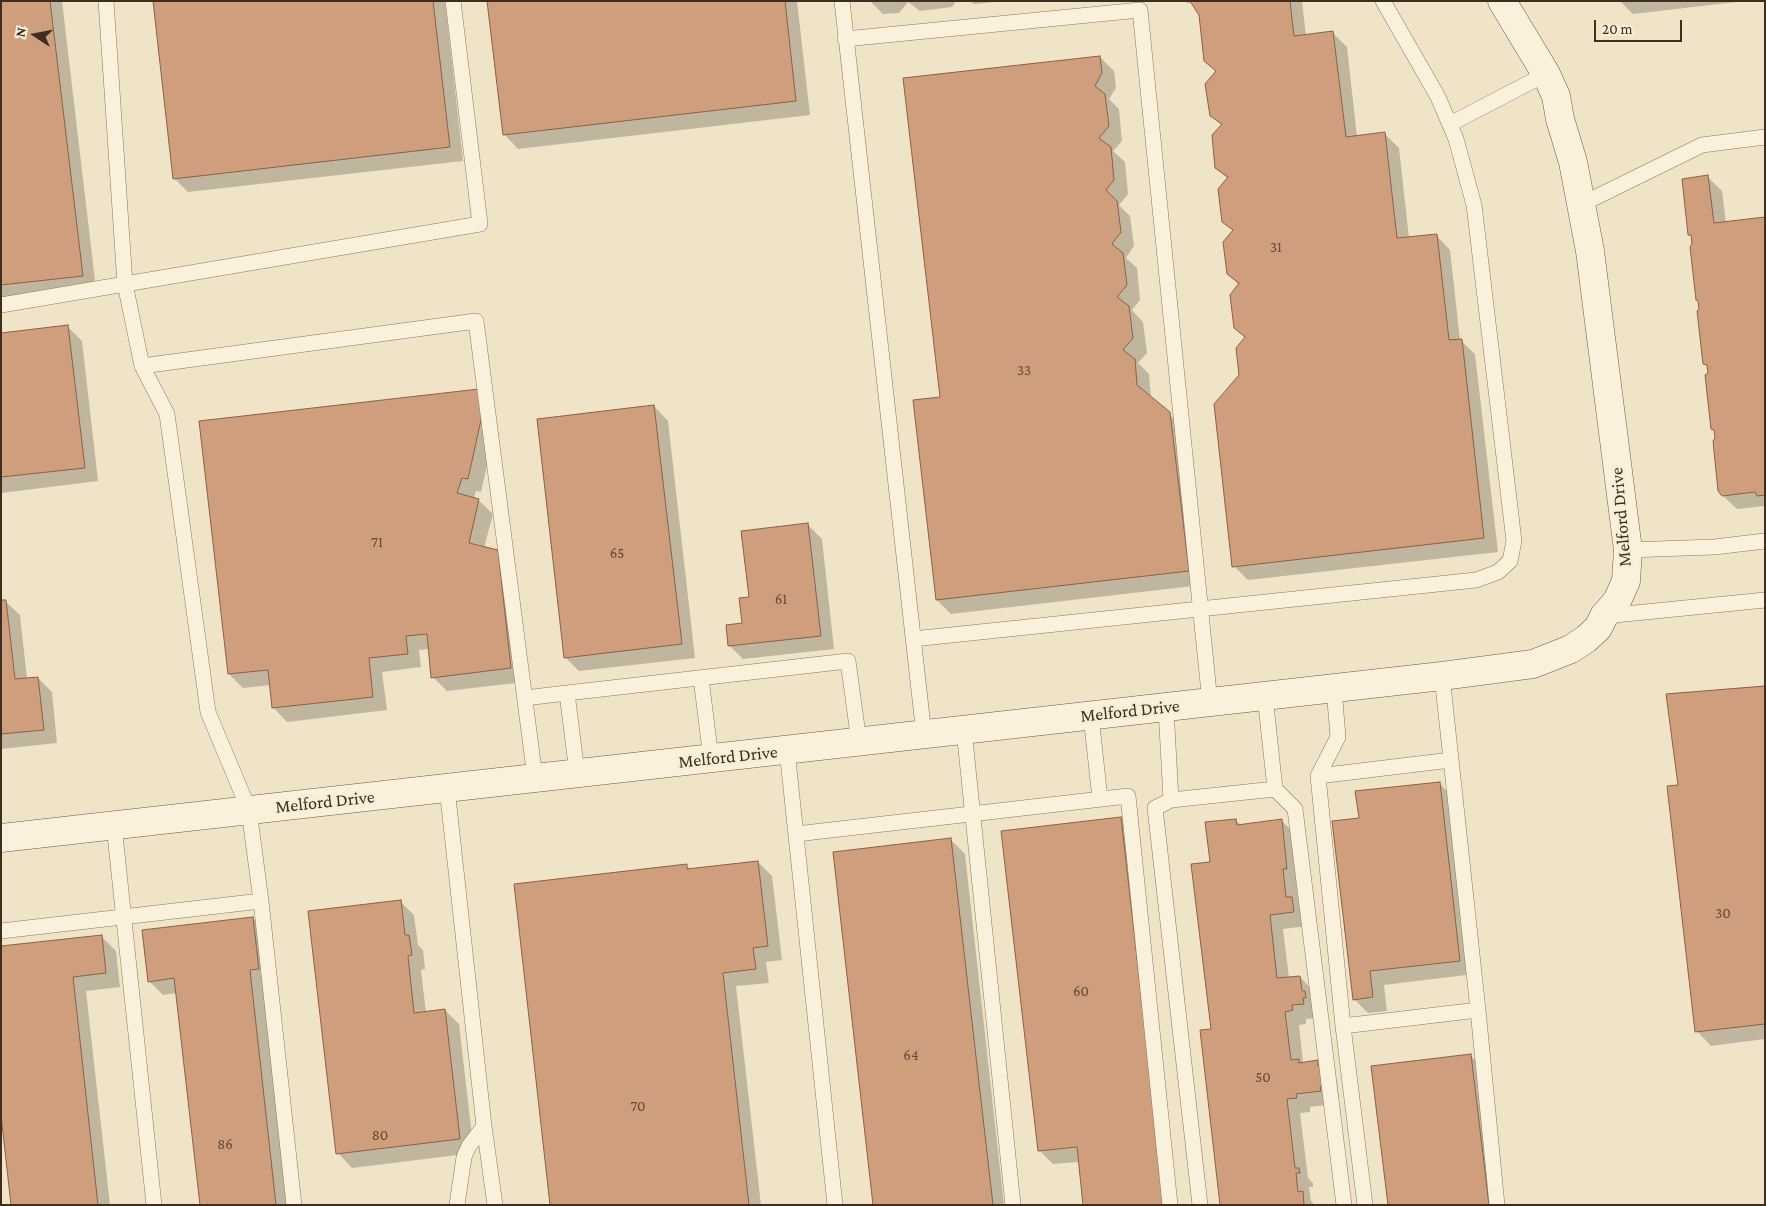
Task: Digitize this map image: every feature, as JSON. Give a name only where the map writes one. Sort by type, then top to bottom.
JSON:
[{"type":"street","name":"Melford Drive","points":[[1,838],[1442,676],[1533,664],[1571,649],[1598,628],[1604,616],[1617,601],[1626,581],[1628,550],[1590,251],[1573,162],[1560,119],[1556,96],[1546,74],[1502,1]]},
{"type":"lane","points":[[106,1],[125,284],[142,366],[167,414],[208,712],[249,810],[261,901],[294,1205]]},
{"type":"lane","points":[[1,305],[480,224],[453,1]]},
{"type":"lane","points":[[842,1],[924,735]]},
{"type":"lane","points":[[913,639],[1476,580],[1498,572],[1510,561],[1514,541],[1474,205],[1456,139],[1438,97],[1383,1]]},
{"type":"lane","points":[[845,39],[1140,10],[1202,608],[1210,702]]},
{"type":"lane","points":[[1450,124],[1546,74]]},
{"type":"lane","points":[[1582,204],[1702,145],[1765,138]]},
{"type":"lane","points":[[142,366],[476,321],[535,778]]},
{"type":"lane","points":[[1628,550],[1714,547],[1765,541]]},
{"type":"lane","points":[[1604,616],[1765,600]]},
{"type":"lane","points":[[524,698],[848,661],[859,742]]},
{"type":"lane","points":[[1442,676],[1497,1205]]},
{"type":"lane","points":[[701,678],[711,758]]},
{"type":"lane","points":[[1334,689],[1338,737],[1318,776],[1365,1205]]},
{"type":"lane","points":[[567,693],[577,773]]},
{"type":"lane","points":[[1265,696],[1275,789],[1295,809],[1344,1205]]},
{"type":"lane","points":[[1166,708],[1171,800]]},
{"type":"lane","points":[[1091,716],[1100,799]]},
{"type":"lane","points":[[964,730],[1012,1205]]},
{"type":"lane","points":[[787,750],[835,1205]]},
{"type":"lane","points":[[1318,776],[1451,760]]},
{"type":"lane","points":[[447,788],[484,1126],[495,1205]]},
{"type":"lane","points":[[1200,1205],[1155,808],[1171,800],[1275,789]]},
{"type":"lane","points":[[796,834],[1128,796],[1170,1205]]},
{"type":"lane","points":[[114,825],[122,917],[154,1205]]},
{"type":"lane","points":[[1,931],[261,901]]},
{"type":"lane","points":[[1344,1026],[1478,1010]]},
{"type":"lane","points":[[457,1205],[464,1157],[469,1146],[484,1126]]},
{"type":"building","points":[[1,1],[50,1],[83,276],[1,285]]},
{"type":"building","points":[[153,1],[433,1],[450,147],[173,179]]},
{"type":"building","points":[[487,1],[785,1],[796,101],[503,135]]},
{"type":"building","points":[[1190,1],[1290,1],[1294,36],[1333,31],[1346,137],[1385,132],[1397,238],[1437,234],[1449,340],[1462,339],[1484,538],[1232,567],[1214,404],[1239,375],[1236,348],[1245,337],[1234,328],[1230,295],[1239,283],[1227,274],[1223,242],[1233,230],[1222,222],[1218,189],[1228,177],[1215,168],[1212,135],[1222,124],[1210,116],[1205,84],[1216,71],[1204,61],[1199,15]]},
{"type":"building","points":[[1100,56],[1102,73],[1095,86],[1105,94],[1109,126],[1099,138],[1111,147],[1114,180],[1106,190],[1117,201],[1121,232],[1112,244],[1123,253],[1127,285],[1117,297],[1129,306],[1133,338],[1123,350],[1135,359],[1137,385],[1170,412],[1189,571],[936,600],[913,400],[940,397],[903,78]]},
{"type":"building","points":[[1708,175],[1714,223],[1765,217],[1765,495],[1757,496],[1755,492],[1722,496],[1718,491],[1713,441],[1715,438],[1714,430],[1711,429],[1705,375],[1708,373],[1707,365],[1703,364],[1697,311],[1699,309],[1698,301],[1696,300],[1690,247],[1692,244],[1691,235],[1688,235],[1682,179]]},
{"type":"building","points":[[68,325],[85,468],[1,477],[1,333]]},
{"type":"building","points":[[479,389],[482,415],[468,479],[462,478],[457,493],[479,499],[469,543],[498,550],[511,668],[431,678],[427,634],[406,636],[408,654],[369,658],[373,697],[272,708],[268,670],[228,674],[199,421]]},
{"type":"building","points":[[654,405],[682,644],[564,658],[537,419]]},
{"type":"building","points":[[808,523],[821,636],[728,646],[726,625],[742,623],[739,598],[749,597],[741,531]]},
{"type":"building","points":[[1,600],[6,600],[15,679],[38,677],[44,730],[1,734]]},
{"type":"building","points":[[1765,686],[1765,1024],[1695,1032],[1667,786],[1678,785],[1666,694]]},
{"type":"building","points":[[1440,782],[1460,961],[1370,971],[1373,997],[1353,1000],[1332,821],[1359,818],[1355,791]]},
{"type":"building","points":[[1121,817],[1165,1205],[1083,1205],[1077,1147],[1038,1151],[1001,831]]},
{"type":"building","points":[[1236,819],[1237,825],[1282,819],[1287,869],[1283,869],[1286,897],[1292,897],[1294,912],[1270,915],[1277,978],[1300,976],[1302,991],[1305,991],[1306,998],[1303,998],[1304,1004],[1292,1005],[1293,1010],[1285,1012],[1291,1060],[1299,1059],[1299,1063],[1318,1060],[1318,1066],[1323,1065],[1326,1086],[1320,1087],[1321,1091],[1296,1094],[1297,1098],[1287,1099],[1295,1168],[1299,1168],[1300,1173],[1296,1173],[1298,1192],[1303,1191],[1304,1205],[1220,1205],[1200,1030],[1211,1029],[1191,864],[1210,862],[1205,822]]},
{"type":"building","points":[[951,838],[993,1205],[873,1205],[833,852]]},
{"type":"building","points":[[758,861],[768,946],[753,948],[756,969],[723,973],[749,1205],[550,1205],[514,884],[687,864],[687,869]]},
{"type":"building","points":[[401,900],[405,935],[409,935],[412,955],[408,956],[414,1013],[445,1009],[460,1139],[336,1154],[308,911]]},
{"type":"building","points":[[253,917],[259,969],[250,970],[276,1205],[200,1205],[174,978],[148,982],[142,930]]},
{"type":"building","points":[[102,935],[106,973],[73,977],[98,1205],[11,1205],[1,1115],[1,946]]},
{"type":"building","points":[[1471,1054],[1489,1205],[1388,1205],[1371,1066]]}]
